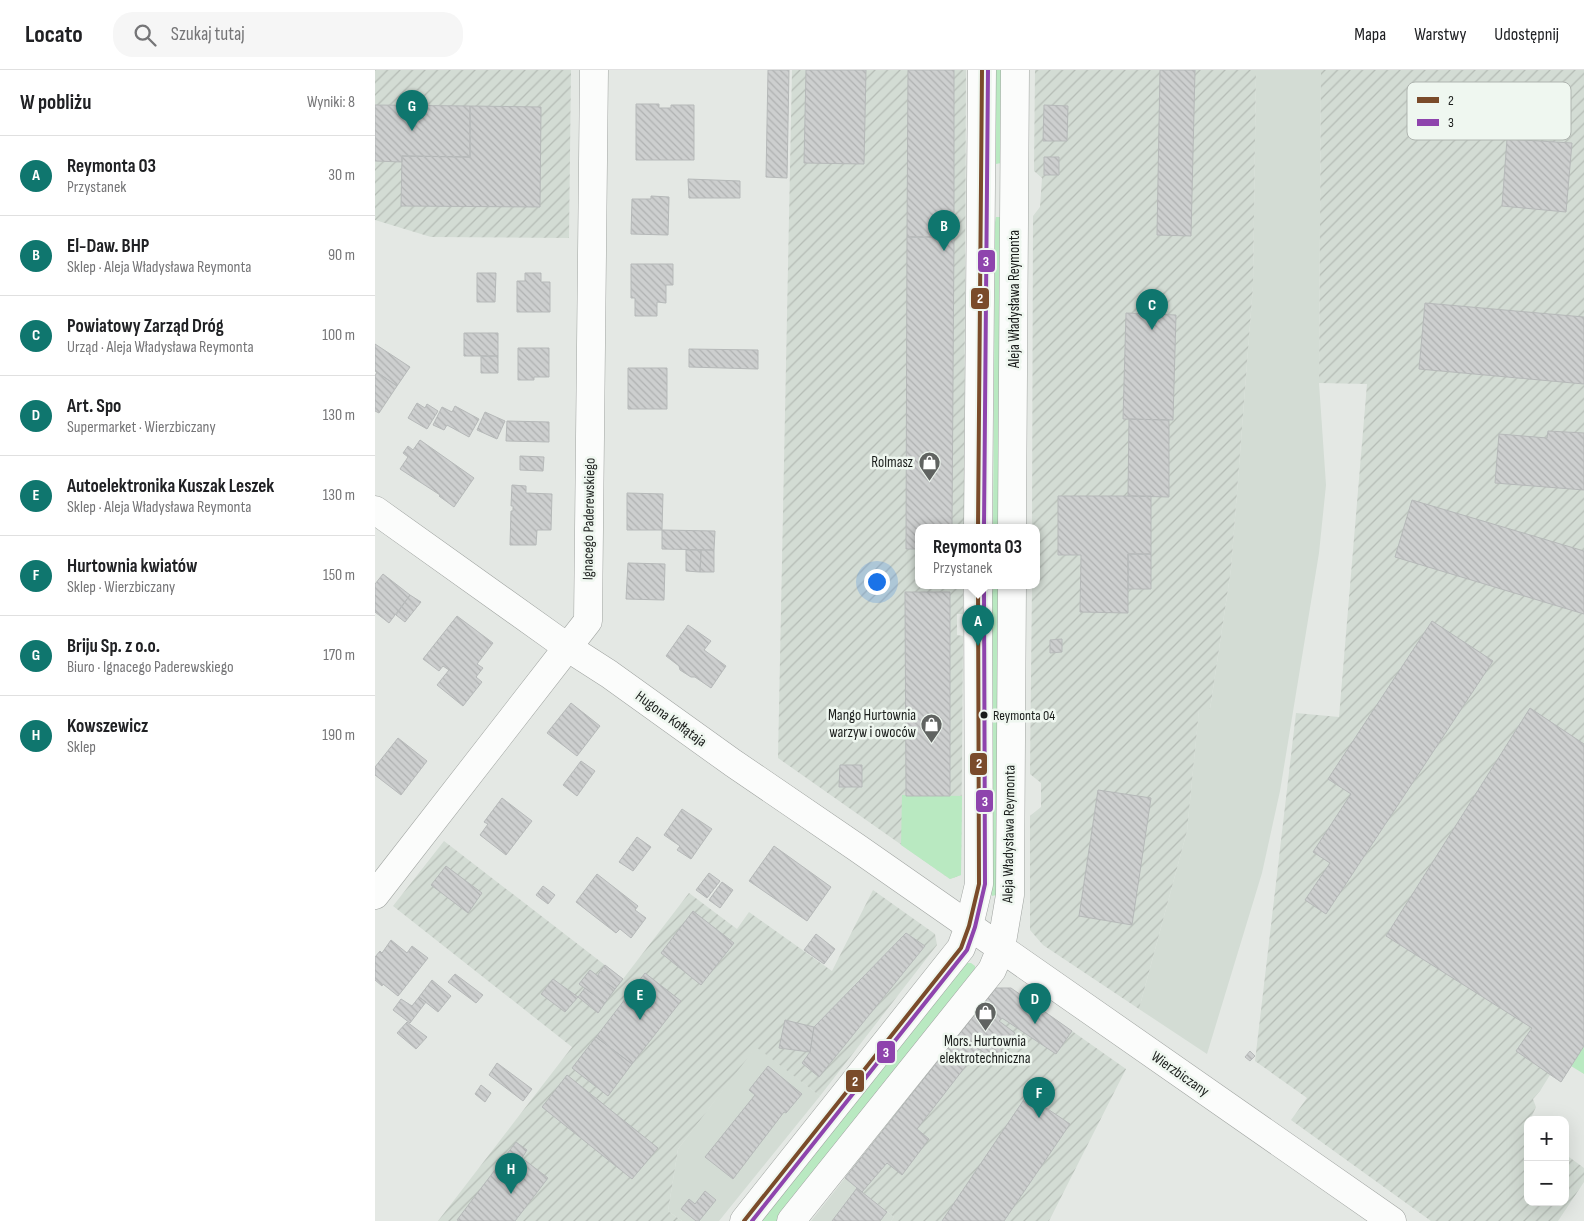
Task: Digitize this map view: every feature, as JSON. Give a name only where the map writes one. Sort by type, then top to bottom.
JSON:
[{"type":"street","name":"Ignacego Paderewskiego","points":[[375,895],[567,646],[588,622],[594,70]]},
{"type":"street","points":[[978,524],[982,70]]},
{"type":"street","name":"Aleja Władysława Reymonta","points":[[1012,524],[1015,70]]},
{"type":"street","name":"Hugona Kołłątaja","points":[[375,510],[733,763],[969,926]]},
{"type":"street","name":"Aleja Władysława Reymonta","points":[[744,1221],[961,948],[969,926],[979,884],[978,589]]},
{"type":"street","name":"Aleja Władysława Reymonta","points":[[791,1221],[992,970],[1001,948],[1010,895],[1012,589]]},
{"type":"street","name":"Wierzbiczany","points":[[969,926],[1392,1221]]},
{"type":"shaded area","points":[[375,70],[571,70],[569,238],[431,237],[375,220]]},
{"type":"shaded area","points":[[792,70],[966,70],[964,524],[915,524],[915,589],[963,589],[963,614],[957,614],[957,635],[963,636],[961,875],[950,879],[778,758]]},
{"type":"shaded area","points":[[1035,70],[1256,70],[1253,286],[1231,569],[1210,709],[1199,710],[1187,831],[1139,1009],[1043,945],[1030,930],[1030,816],[1041,807],[1041,783],[1030,774],[1032,589],[1040,589],[1040,524],[1032,524],[1033,216],[1040,207],[1042,178],[1034,171]]},
{"type":"shaded area","points":[[1256,70],[1321,70],[1319,383],[1326,485],[1319,553],[1280,791],[1262,873],[1207,1054],[1139,1009],[1187,831],[1199,709],[1210,709],[1231,569],[1253,286]]},
{"type":"shaded area","points":[[1321,70],[1584,70],[1584,1046],[1561,1082],[1550,1075],[1533,1099],[1536,1107],[1532,1116],[1524,1116],[1524,1206],[1568,1206],[1558,1221],[1431,1221],[1291,1120],[1307,1098],[1255,1061],[1296,713],[1339,717],[1367,384],[1319,383]]},
{"type":"shaded area","points":[[444,841],[623,979],[689,893],[737,929],[749,912],[832,971],[873,890],[935,934],[937,945],[820,1096],[756,1047],[678,1149],[668,1211],[682,1221],[438,1221],[572,1047],[393,906]]},
{"type":"shaded area","points":[[996,988],[1011,988],[1126,1069],[1049,1221],[891,1221],[894,1217],[845,1178]]},
{"type":"shaded area","points":[[756,1046],[820,1096],[719,1221],[682,1221],[668,1211],[678,1149]]},
{"type":"shaded area","points":[[1569,1157],[1584,1168],[1584,1182],[1569,1204]]},
{"type":"shaded area","points":[[845,1178],[894,1217],[891,1221],[811,1221]]},
{"type":"green space","points":[[995,70],[1003,70],[1001,163],[996,164]]},
{"type":"green space","points":[[996,217],[1001,217],[1001,524],[993,524]]},
{"type":"green space","points":[[993,589],[999,589],[999,890],[996,895],[992,896],[990,890]]},
{"type":"green space","points":[[902,795],[962,796],[961,875],[950,879],[901,845]]},
{"type":"green space","points":[[965,963],[971,963],[975,966],[972,976],[777,1221],[763,1221],[763,1215]]},
{"type":"green space","points":[[1584,1046],[1584,1074],[1571,1066]]},
{"type":"building","points":[[768,70],[789,70],[787,178],[766,177]]},
{"type":"building","points":[[806,70],[866,70],[864,164],[804,163]]},
{"type":"building","points":[[908,70],[954,70],[954,237],[907,237]]},
{"type":"building","points":[[1160,70],[1195,70],[1191,236],[1157,235]]},
{"type":"building","points":[[636,104],[659,104],[659,108],[671,108],[671,105],[694,105],[694,160],[636,160]]},
{"type":"building","points":[[375,105],[470,106],[470,157],[402,156],[402,162],[375,161]]},
{"type":"building","points":[[1044,105],[1068,106],[1067,141],[1043,141]]},
{"type":"building","points":[[470,106],[541,107],[540,207],[401,206],[402,156],[470,157]]},
{"type":"building","points":[[1507,140],[1572,143],[1566,212],[1502,206]]},
{"type":"building","points":[[1044,157],[1059,157],[1059,175],[1044,175]]},
{"type":"building","points":[[688,179],[740,181],[740,198],[689,198]]},
{"type":"building","points":[[651,196],[669,197],[668,235],[631,234],[632,199],[651,199]]},
{"type":"building","points":[[907,237],[954,237],[952,524],[915,524],[915,549],[906,549]]},
{"type":"building","points":[[631,264],[673,264],[673,285],[666,285],[666,303],[657,302],[657,316],[635,316],[635,298],[631,298]]},
{"type":"building","points":[[477,273],[496,273],[495,302],[477,302]]},
{"type":"building","points":[[525,273],[541,273],[541,282],[550,282],[550,312],[517,312],[517,281],[525,281]]},
{"type":"building","points":[[1425,303],[1584,317],[1584,384],[1419,369]]},
{"type":"building","points":[[1126,313],[1176,315],[1173,420],[1123,419]]},
{"type":"building","points":[[464,333],[498,333],[498,356],[464,356]]},
{"type":"building","points":[[375,344],[410,367],[397,386],[375,371]]},
{"type":"building","points":[[518,348],[549,348],[549,377],[534,377],[534,380],[518,380]]},
{"type":"building","points":[[689,349],[758,350],[758,369],[689,367]]},
{"type":"building","points":[[481,356],[498,356],[498,373],[481,373]]},
{"type":"building","points":[[628,368],[667,368],[667,409],[628,409]]},
{"type":"building","points":[[377,372],[397,386],[379,413],[375,411],[375,376]]},
{"type":"building","points":[[417,403],[425,408],[427,404],[438,411],[427,429],[408,418]]},
{"type":"building","points":[[455,406],[479,419],[469,437],[447,425],[444,430],[433,425],[442,407],[452,412]]},
{"type":"building","points":[[485,412],[505,421],[497,439],[477,430]]},
{"type":"building","points":[[1129,419],[1169,420],[1169,497],[1128,496]]},
{"type":"building","points":[[507,421],[549,422],[549,442],[506,441]]},
{"type":"building","points":[[1548,431],[1584,433],[1584,490],[1495,483],[1499,434],[1547,438]]},
{"type":"building","points":[[420,440],[474,478],[454,507],[440,495],[400,469],[408,457],[403,453],[408,446],[413,450]]},
{"type":"building","points":[[520,456],[544,457],[543,471],[520,470]]},
{"type":"building","points":[[512,485],[526,486],[526,493],[552,494],[551,530],[537,530],[536,545],[510,545],[511,511],[513,511],[513,506],[511,506]]},
{"type":"building","points":[[627,493],[663,494],[662,530],[627,530]]},
{"type":"building","points":[[1058,496],[1151,496],[1151,554],[1128,554],[1128,613],[1080,612],[1081,555],[1058,555]]},
{"type":"building","points":[[1412,500],[1584,551],[1584,614],[1395,557]]},
{"type":"building","points":[[662,530],[715,531],[714,550],[662,549]]},
{"type":"building","points":[[686,550],[701,550],[700,572],[686,571]]},
{"type":"building","points":[[701,550],[714,550],[714,572],[700,572]]},
{"type":"building","points":[[1128,554],[1151,554],[1151,589],[1128,589]]},
{"type":"building","points":[[628,563],[665,564],[664,600],[626,599]]},
{"type":"building","points":[[383,574],[410,595],[389,623],[375,612],[375,584]]},
{"type":"building","points":[[905,592],[950,592],[950,796],[906,796]]},
{"type":"building","points":[[410,595],[421,602],[405,622],[396,615]]},
{"type":"building","points":[[457,616],[493,643],[477,664],[483,668],[476,677],[482,682],[463,706],[437,685],[449,670],[443,666],[439,671],[423,659]]},
{"type":"building","points":[[1432,621],[1493,661],[1326,914],[1305,900],[1330,863],[1313,852],[1351,794],[1328,779]]},
{"type":"building","points":[[688,625],[711,641],[704,650],[726,666],[711,688],[680,670],[679,666],[666,656]]},
{"type":"building","points":[[1062,639],[1062,652],[1050,653],[1050,640]]},
{"type":"building","points":[[571,703],[600,726],[577,756],[547,733]]},
{"type":"building","points":[[1530,708],[1584,744],[1584,1046],[1561,1082],[1516,1051],[1532,1028],[1386,936]]},
{"type":"building","points":[[398,738],[427,761],[401,795],[375,775],[375,767]]},
{"type":"building","points":[[581,761],[595,771],[577,796],[563,785]]},
{"type":"building","points":[[840,765],[862,765],[862,787],[839,787]]},
{"type":"building","points":[[1098,790],[1151,798],[1132,925],[1079,916]]},
{"type":"building","points":[[502,798],[532,821],[506,855],[480,835],[488,824],[484,822]]},
{"type":"building","points":[[682,809],[712,829],[691,859],[677,850],[680,846],[664,835]]},
{"type":"building","points":[[637,837],[651,847],[633,871],[619,862]]},
{"type":"building","points":[[774,846],[831,887],[807,921],[749,881]]},
{"type":"building","points":[[446,866],[482,893],[468,913],[431,885]]},
{"type":"building","points":[[709,873],[720,881],[707,898],[696,890]]},
{"type":"building","points":[[597,874],[638,906],[635,910],[646,918],[631,938],[620,929],[616,933],[576,902]]},
{"type":"building","points":[[722,882],[733,890],[720,908],[709,900]]},
{"type":"building","points":[[543,886],[555,895],[548,904],[536,895]]},
{"type":"building","points":[[693,911],[734,943],[701,985],[661,953]]},
{"type":"building","points":[[906,933],[925,946],[819,1077],[802,1063],[810,1052],[814,1027]]},
{"type":"building","points":[[816,934],[835,949],[824,964],[804,950]]},
{"type":"building","points":[[391,940],[407,953],[412,946],[428,958],[398,996],[375,980],[375,957],[380,951],[382,953]]},
{"type":"building","points":[[605,965],[623,979],[615,989],[597,976]]},
{"type":"building","points":[[590,970],[615,989],[605,1003],[579,984]]},
{"type":"building","points":[[645,973],[681,1001],[632,1064],[596,1037]]},
{"type":"building","points":[[455,974],[483,995],[476,1003],[448,982]]},
{"type":"building","points":[[553,979],[578,997],[565,1012],[541,994]]},
{"type":"building","points":[[432,980],[451,996],[438,1012],[419,997]]},
{"type":"building","points":[[585,988],[605,1003],[598,1013],[578,997]]},
{"type":"building","points":[[996,988],[1011,988],[1072,1031],[1056,1054],[1002,1018],[999,1021],[1015,1033],[1001,1051],[1006,1055],[999,1064],[979,1049],[917,1129],[929,1139],[902,1175],[887,1163],[862,1192],[845,1178]]},
{"type":"building","points":[[419,997],[426,1002],[410,1023],[393,1010],[401,999],[412,1006]]},
{"type":"building","points":[[785,1020],[814,1027],[810,1052],[779,1048]]},
{"type":"building","points":[[407,1022],[427,1037],[416,1049],[397,1033]]},
{"type":"building","points":[[596,1037],[632,1064],[608,1096],[572,1068]]},
{"type":"building","points":[[1250,1051],[1255,1056],[1250,1061],[1245,1057]]},
{"type":"building","points":[[497,1063],[532,1089],[523,1101],[489,1075]]},
{"type":"building","points":[[768,1066],[802,1094],[786,1113],[784,1112],[733,1179],[705,1157],[755,1095],[749,1090]]},
{"type":"building","points":[[567,1075],[658,1148],[632,1179],[542,1107]]},
{"type":"building","points":[[481,1085],[491,1093],[485,1102],[475,1094]]},
{"type":"building","points":[[1027,1095],[1070,1124],[1004,1221],[942,1221]]},
{"type":"building","points":[[516,1142],[527,1150],[522,1158],[548,1178],[515,1221],[457,1220]]},
{"type":"building","points":[[857,1188],[887,1212],[880,1221],[832,1221]]},
{"type":"building","points":[[705,1191],[716,1200],[699,1221],[696,1221],[681,1209],[689,1199],[695,1204]]},
{"type":"transit line","name":"2","points":[[978,524],[982,70]]},
{"type":"transit line","name":"3","points":[[984,524],[988,70]]},
{"type":"transit line","name":"2","points":[[744,1221],[961,948],[969,926],[979,884],[978,589]]},
{"type":"transit line","name":"3","points":[[752,1221],[967,950],[975,927],[985,884],[984,589]]},
{"type":"place","name":"Briju Sp. z o.o.","points":[[412,131]]},
{"type":"place","name":"El-Daw. BHP","points":[[944,251]]},
{"type":"place","name":"Powiatowy Zarząd Dróg","points":[[1152,330]]},
{"type":"place","name":"Rolmasz","points":[[929,481]]},
{"type":"place","name":"Reymonta 03","points":[[978,646]]},
{"type":"place","name":"Reymonta 04","points":[[984,715]]},
{"type":"place","name":"Mango Hurtownia warzyw i owoców","points":[[932,743]]},
{"type":"place","name":"Autoelektronika Kuszak Leszek","points":[[640,1020]]},
{"type":"place","name":"Art. Spo","points":[[1035,1024]]},
{"type":"place","name":"Mors. Hurtownia elektrotechniczna","points":[[985,1032]]},
{"type":"place","name":"Hurtownia kwiatów","points":[[1039,1118]]},
{"type":"place","name":"Kowszewicz","points":[[511,1194]]}]
